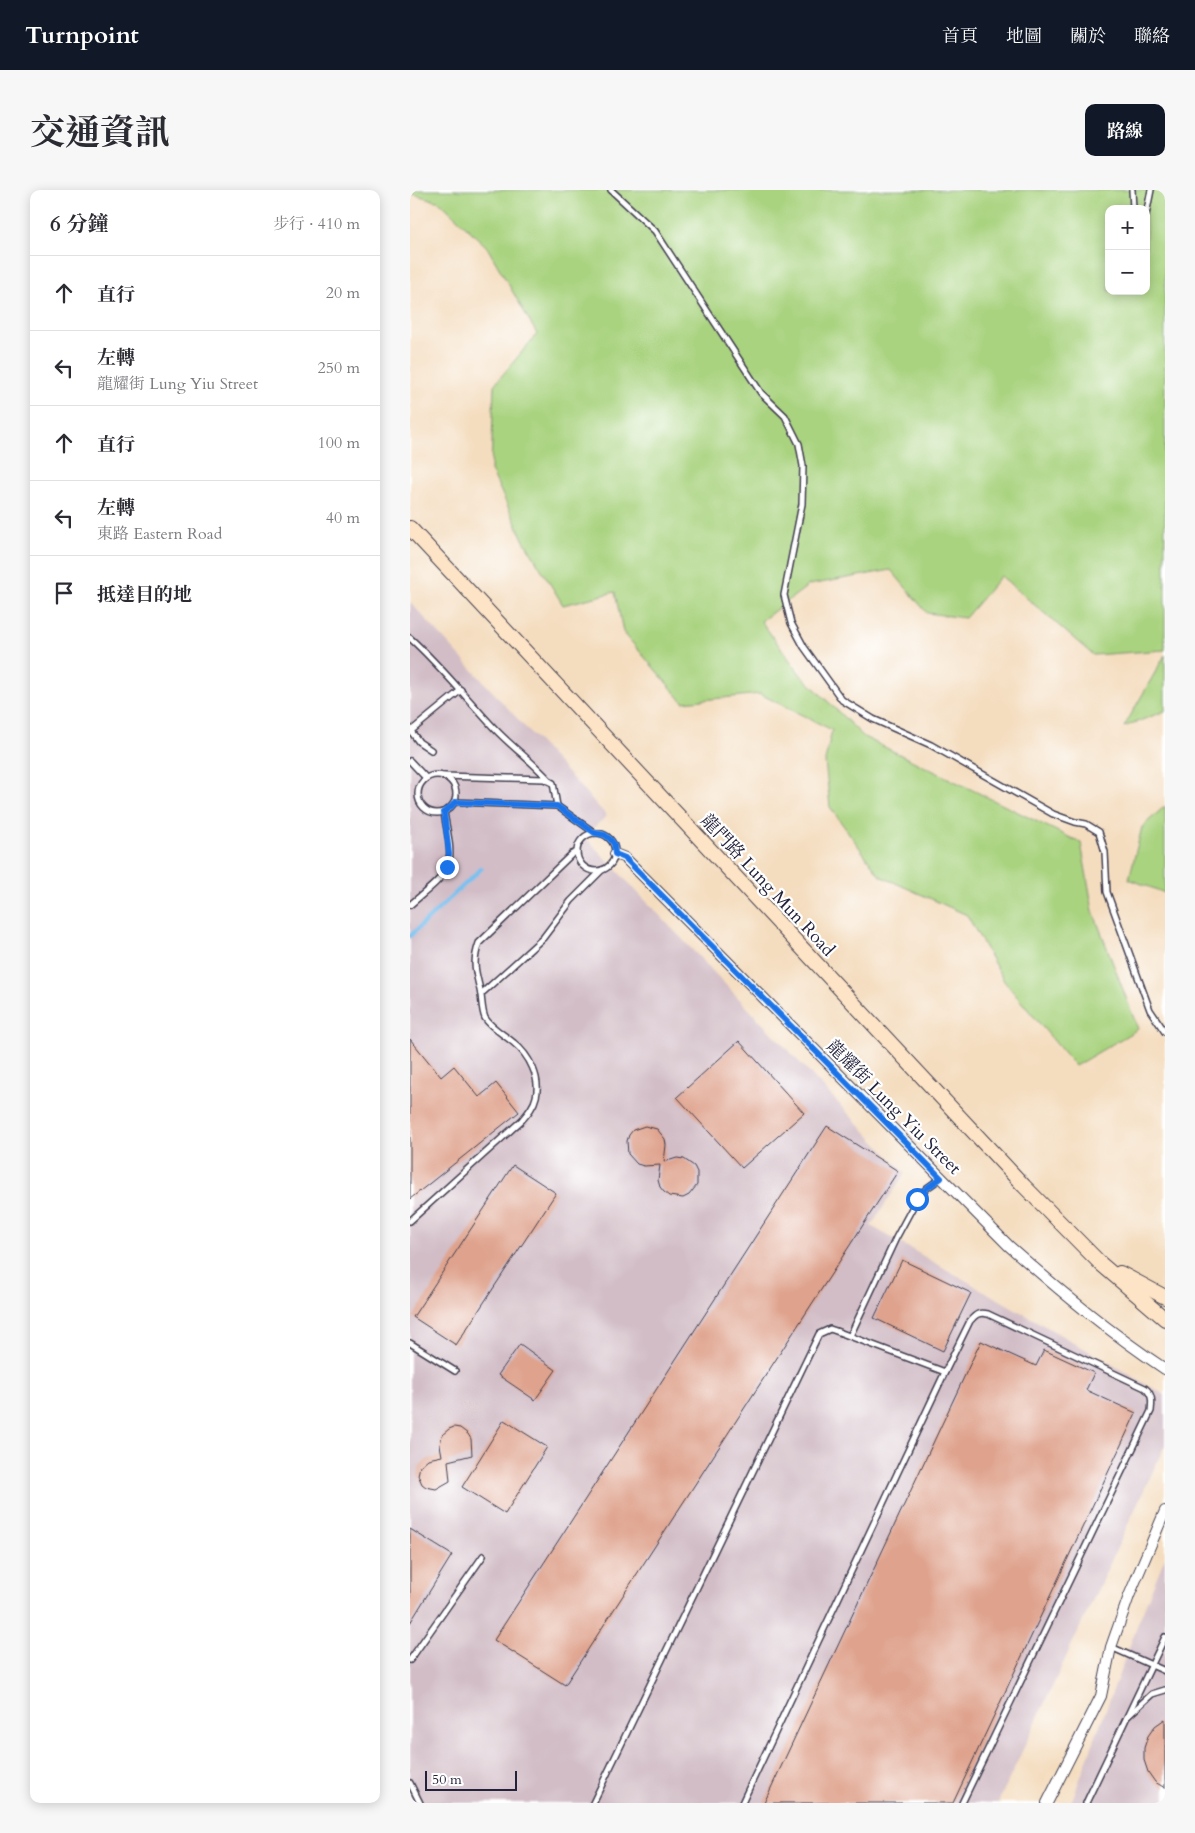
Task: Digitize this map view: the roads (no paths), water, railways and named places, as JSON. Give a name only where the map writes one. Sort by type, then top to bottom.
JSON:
[{"type":"street","name":"龍門路 Lung Mun Road","points":[[410,528],[1024,1186],[1102,1264],[1165,1319]]},
{"type":"street","name":"龍耀街 Lung Yiu Street","points":[[615,854],[625,858],[1009,1246],[1072,1301],[1165,1369]]},
{"type":"street","name":"龍門路 Lung Mun Road","points":[[1102,1264],[1165,1297]]},
{"type":"street","points":[[1047,1803],[1101,1696],[1111,1647],[1129,1596],[1165,1511]]},
{"type":"lane","points":[[611,190],[655,231],[761,393],[785,416],[799,444],[803,466],[802,504],[784,595],[791,623],[804,647],[842,700],[873,718],[931,746],[1053,814],[1074,822],[1086,824],[1099,832],[1105,852],[1107,892],[1150,1010],[1165,1032]]},
{"type":"lane","points":[[1132,190],[1133,205]]},
{"type":"lane","points":[[1148,205],[1151,190]]},
{"type":"lane","points":[[410,638],[461,690],[496,730],[534,763],[553,783],[557,806]]},
{"type":"lane","points":[[432,750],[419,742],[410,731],[461,690]]},
{"type":"lane","points":[[410,761],[426,778]]},
{"type":"lane","points":[[444,776],[454,784],[456,790],[455,802],[444,812],[432,812],[422,805],[418,794],[419,788],[426,778],[438,774],[444,776],[549,780]]},
{"type":"lane","points":[[455,802],[557,806],[595,833],[605,835],[614,844],[615,854],[612,862],[571,900],[543,938],[481,994]]},
{"type":"lane","points":[[410,905],[441,877],[447,867],[449,854],[444,812]]},
{"type":"lane","points":[[595,833],[587,835],[582,839],[578,844],[577,852],[580,862],[589,870],[602,870]]},
{"type":"lane","points":[[410,1221],[522,1120],[532,1108],[537,1086],[534,1071],[527,1056],[485,1018],[475,974],[474,956],[478,942],[572,854],[577,852]]},
{"type":"lane","points":[[850,1336],[896,1238],[917,1199],[927,1188],[941,1178]]},
{"type":"lane","points":[[742,1803],[945,1372],[970,1321],[975,1315],[982,1313],[988,1314],[1145,1388],[1151,1396],[1152,1402],[1151,1412],[962,1803]]},
{"type":"lane","points":[[593,1803],[819,1334],[830,1329],[945,1372]]},
{"type":"lane","points":[[410,1343],[455,1371]]},
{"type":"lane","points":[[410,1660],[483,1556]]},
{"type":"lane","points":[[1086,1803],[1165,1637]]},
{"type":"lane","points":[[1111,1647],[1165,1671]]},
{"type":"lane","points":[[1126,1718],[1152,1694],[1165,1690]]},
{"type":"lane","points":[[410,1783],[420,1803]]},
{"type":"waterway","points":[[410,936],[482,868]]}]
